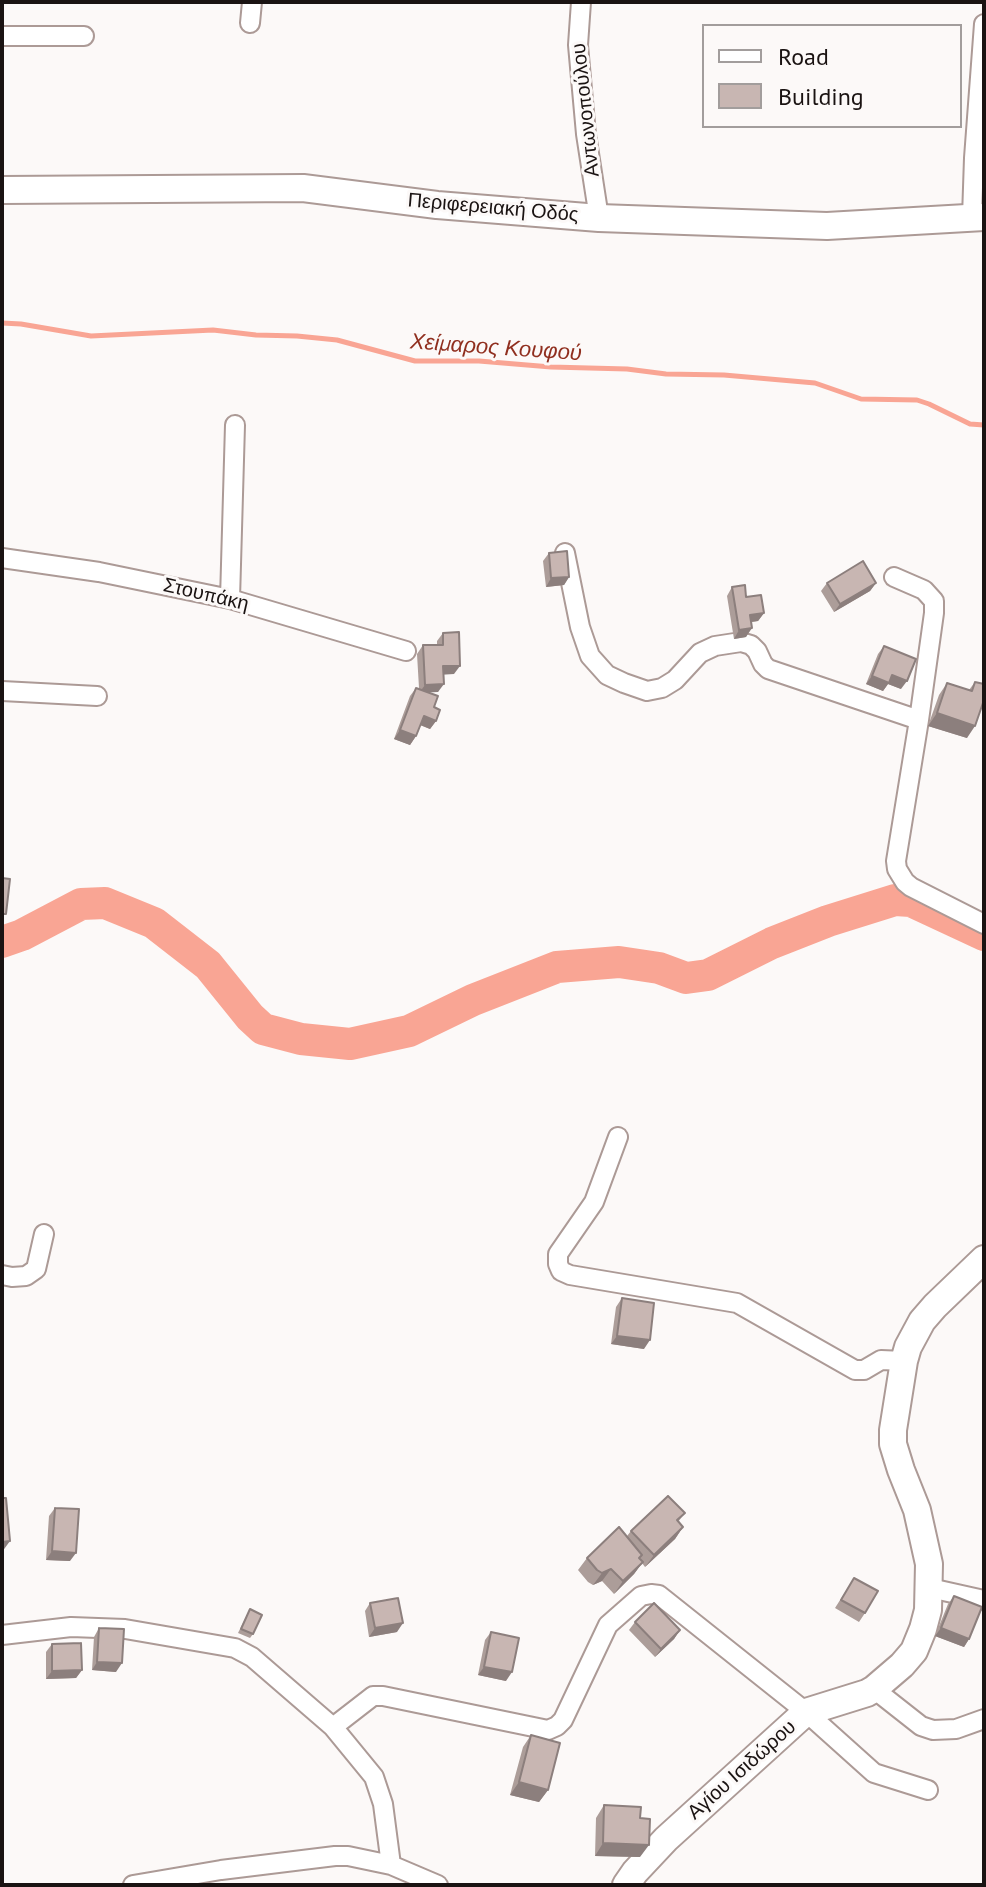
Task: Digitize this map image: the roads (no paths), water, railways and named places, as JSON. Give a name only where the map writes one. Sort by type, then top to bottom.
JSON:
[{"type":"main road","name":"Περιφερειακή Οδός","points":[[2,190],[303,188],[437,205],[599,218],[827,226],[978,217]]},
{"type":"main road","name":"Αγίου Ισιδώρου","points":[[626,1885],[666,1839],[806,1712],[867,1693],[902,1665],[914,1651],[928,1610],[930,1588],[923,1531],[893,1444],[904,1361],[922,1321],[984,1259]]},
{"type":"street","points":[[250,23],[252,2]]},
{"type":"street","name":"Αντωνοπούλου","points":[[581,2],[578,45],[586,134],[599,218]]},
{"type":"street","points":[[978,217],[974,158],[984,24]]},
{"type":"street","points":[[2,36],[84,36]]},
{"type":"street","points":[[230,599],[235,425]]},
{"type":"street","points":[[565,553],[580,627],[590,656],[607,675],[647,691],[662,688],[675,680],[700,653],[715,646],[741,642],[757,651],[768,669],[919,720]]},
{"type":"street","name":"Στουπάκη","points":[[2,558],[99,572],[230,599],[406,651]]},
{"type":"street","points":[[894,577],[924,590],[934,601],[897,869],[911,887],[984,924]]},
{"type":"street","points":[[2,691],[97,696]]},
{"type":"street","points":[[618,1137],[594,1202],[558,1254],[561,1271],[737,1303],[855,1370],[864,1370],[881,1360],[904,1361]]},
{"type":"street","points":[[2,1275],[26,1276],[36,1269],[44,1234]]},
{"type":"street","points":[[930,1588],[984,1600]]},
{"type":"street","points":[[333,1727],[373,1696],[383,1696],[548,1730],[563,1720],[608,1625],[641,1596],[651,1594],[659,1595],[806,1712],[874,1773],[928,1790]]},
{"type":"street","points":[[2,1635],[71,1627],[125,1629],[235,1648],[261,1663],[333,1727],[374,1777],[383,1804],[391,1865]]},
{"type":"street","points":[[874,1689],[921,1726],[933,1730],[956,1729],[984,1719]]},
{"type":"street","points":[[133,1885],[222,1877],[348,1856],[391,1865],[438,1885]]},
{"type":"waterway","name":"Χείμαρος Κουφού","points":[[2,323],[91,336],[213,330],[297,336],[337,340],[415,361],[479,361],[627,369],[815,383],[861,399],[917,400],[970,424],[984,425]]},
{"type":"waterway","points":[[2,942],[81,904],[105,903],[154,923],[208,965],[263,1029],[301,1039],[350,1044],[409,1031],[473,1000],[557,967],[619,962],[659,968],[686,978],[708,975],[772,943],[895,900],[911,901],[984,935]]}]
